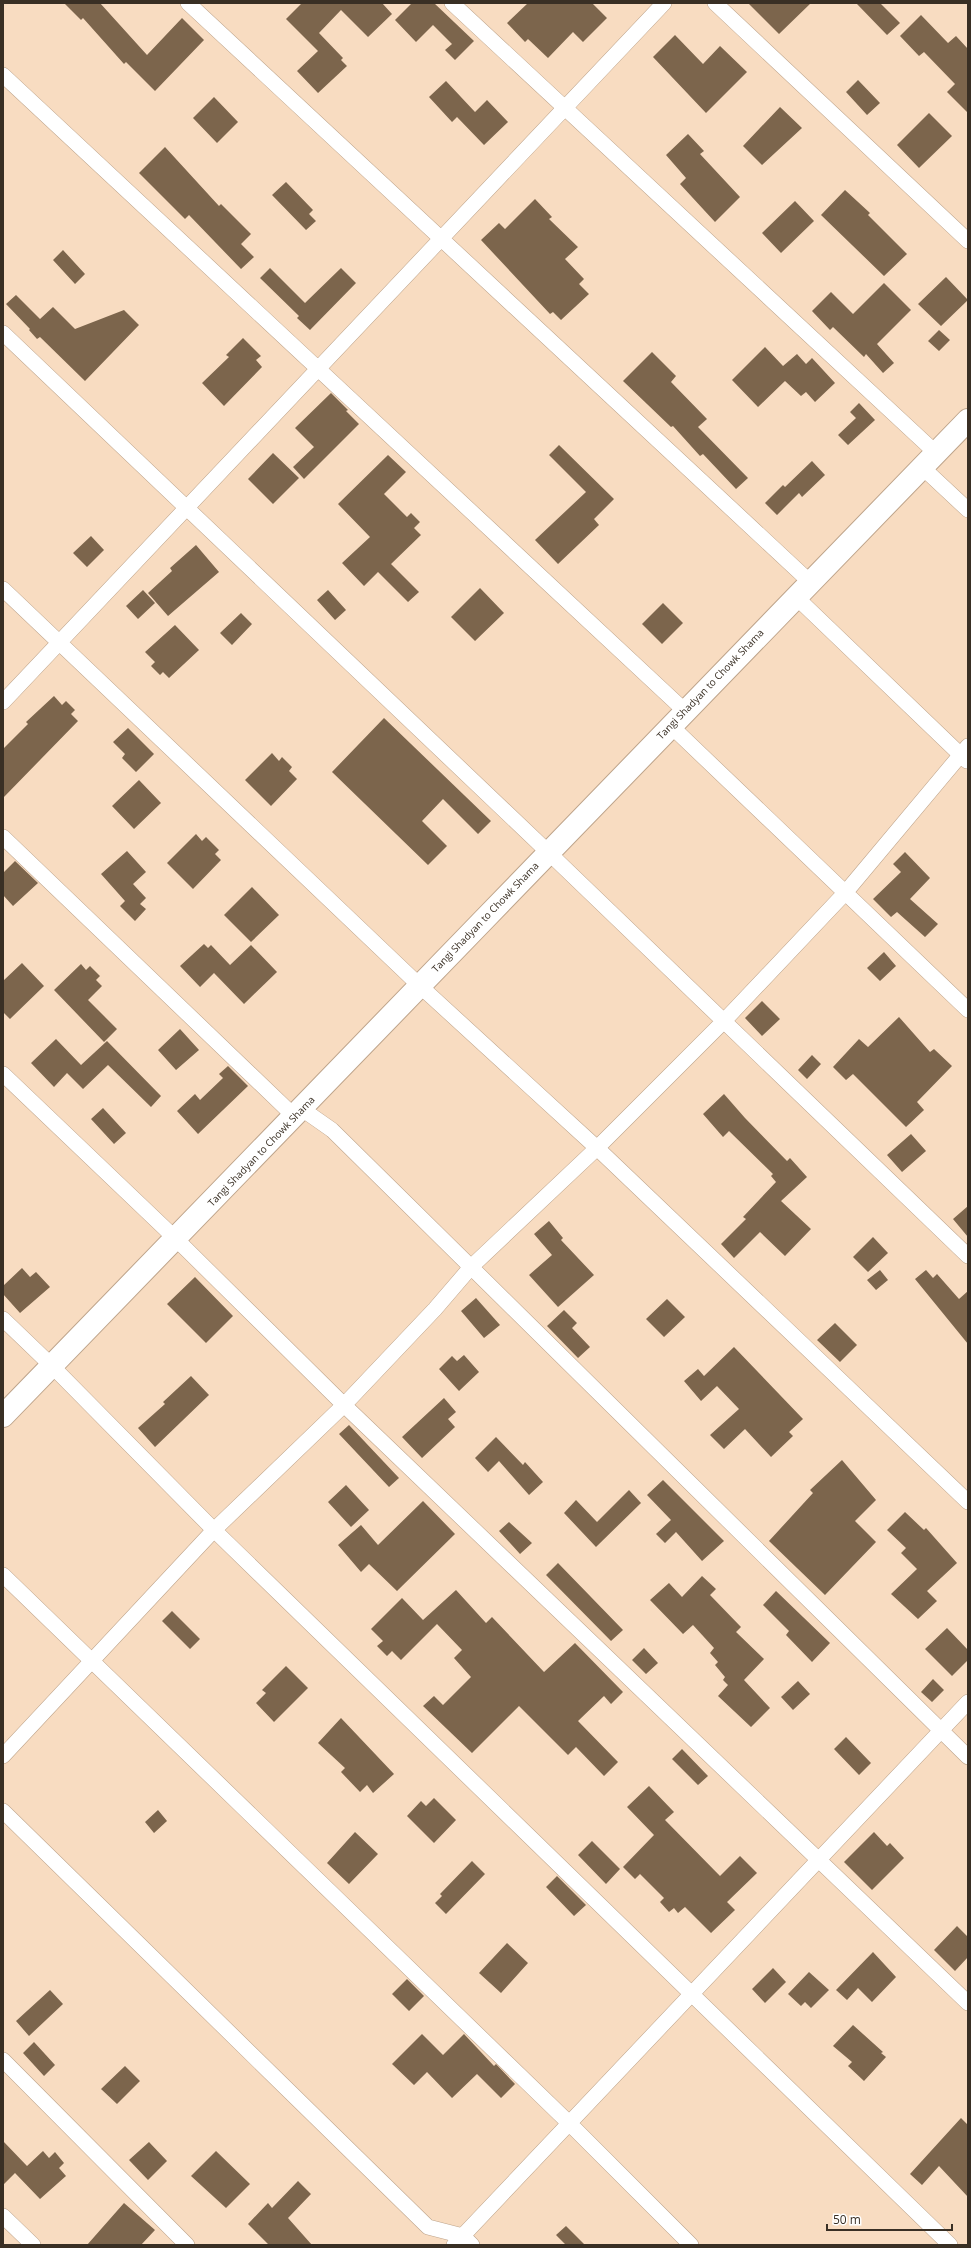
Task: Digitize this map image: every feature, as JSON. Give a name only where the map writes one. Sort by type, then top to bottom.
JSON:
[{"type":"main road","name":"Tangi Shadyan to Chowk Shama","points":[[3,1416],[968,420]]},
{"type":"street","points":[[3,1756],[214,1530],[344,1405],[435,1308],[471,1267],[597,1148],[724,1021],[845,894],[966,754],[803,589],[441,239],[188,3]]},
{"type":"street","points":[[452,3],[565,108],[929,460],[968,510]]},
{"type":"street","points":[[3,702],[664,3]]},
{"type":"street","points":[[715,3],[968,241]]},
{"type":"street","points":[[3,75],[318,369],[678,718],[845,894],[968,1010]]},
{"type":"street","points":[[3,333],[548,852],[968,1256]]},
{"type":"street","points":[[3,589],[419,985],[597,1148],[968,1502]]},
{"type":"street","points":[[3,837],[298,1113],[332,1130],[968,1757]]},
{"type":"street","points":[[3,1074],[176,1239],[344,1405],[968,2004]]},
{"type":"street","points":[[3,1319],[52,1366],[214,1530],[950,2245]]},
{"type":"street","points":[[3,1575],[569,2123],[691,2245]]},
{"type":"street","points":[[3,1810],[428,2227],[463,2242],[569,2123],[968,1702]]},
{"type":"street","points":[[3,2060],[187,2245]]},
{"type":"street","points":[[3,2216],[33,2245]]},
{"type":"building","points":[[64,3],[100,3],[147,55],[182,18],[204,40],[155,91],[126,62],[124,64],[83,18],[81,20]]},
{"type":"building","points":[[302,3],[382,3],[392,14],[368,37],[341,10],[319,33],[343,58],[341,60],[347,66],[318,93],[297,71],[318,51],[286,19]]},
{"type":"building","points":[[412,3],[434,3],[474,41],[455,60],[445,50],[452,44],[433,25],[416,42],[395,20]]},
{"type":"building","points":[[528,3],[592,3],[607,18],[583,42],[573,32],[548,58],[528,39],[525,42],[507,23]]},
{"type":"building","points":[[748,3],[811,3],[779,34]]},
{"type":"building","points":[[856,3],[880,3],[900,23],[887,35]]},
{"type":"building","points":[[921,15],[948,43],[956,36],[968,49],[968,113],[947,92],[955,84],[924,52],[919,56],[900,36]]},
{"type":"building","points":[[675,35],[703,64],[720,46],[747,72],[706,113],[653,57]]},
{"type":"building","points":[[858,80],[880,103],[867,115],[846,92]]},
{"type":"building","points":[[446,81],[475,112],[487,100],[508,122],[484,145],[457,117],[452,122],[429,97]]},
{"type":"building","points":[[214,97],[238,122],[217,143],[193,118]]},
{"type":"building","points":[[780,107],[802,128],[762,165],[743,146]]},
{"type":"building","points":[[929,113],[952,136],[919,168],[897,145]]},
{"type":"building","points":[[688,134],[704,151],[700,154],[740,197],[715,222],[680,184],[686,178],[666,155]]},
{"type":"building","points":[[165,147],[219,206],[221,204],[251,234],[241,244],[254,257],[241,269],[189,215],[185,219],[139,173]]},
{"type":"building","points":[[286,182],[313,210],[309,214],[316,221],[306,230],[272,195]]},
{"type":"building","points":[[845,190],[870,213],[868,215],[907,254],[884,276],[821,215]]},
{"type":"building","points":[[535,199],[552,217],[549,219],[578,247],[565,259],[584,279],[579,284],[589,294],[561,320],[553,312],[550,314],[481,240],[499,223],[505,229]]},
{"type":"building","points":[[795,201],[814,221],[781,253],[762,233]]},
{"type":"building","points":[[63,250],[85,274],[75,284],[53,260]]},
{"type":"building","points":[[270,268],[305,303],[341,268],[356,283],[310,330],[297,318],[299,316],[260,278]]},
{"type":"building","points":[[946,277],[968,300],[941,326],[918,304]]},
{"type":"building","points":[[884,283],[911,310],[877,344],[894,363],[883,373],[866,354],[864,357],[833,327],[830,330],[812,311],[831,292],[853,314]]},
{"type":"building","points":[[16,295],[40,319],[53,307],[75,329],[124,310],[139,325],[85,381],[40,337],[37,339],[29,330],[30,329],[6,304]]},
{"type":"building","points":[[939,330],[950,340],[939,351],[928,341]]},
{"type":"building","points":[[243,338],[261,356],[256,360],[262,367],[224,406],[202,383],[229,357],[226,355]]},
{"type":"building","points":[[765,347],[783,366],[797,354],[806,364],[812,358],[835,383],[815,402],[806,392],[801,396],[785,381],[758,407],[732,380]]},
{"type":"building","points":[[652,352],[676,376],[671,382],[707,419],[698,427],[748,478],[736,489],[703,454],[700,456],[673,426],[671,427],[623,381]]},
{"type":"building","points":[[331,393],[348,410],[346,411],[359,424],[304,479],[293,467],[314,447],[295,428]]},
{"type":"building","points":[[859,403],[875,420],[848,445],[838,435],[856,418],[850,412]]},
{"type":"building","points":[[559,445],[614,499],[594,519],[599,525],[558,564],[535,540],[586,492],[549,455]]},
{"type":"building","points":[[273,453],[299,478],[273,504],[248,479]]},
{"type":"building","points":[[388,455],[406,472],[384,494],[407,517],[411,513],[420,522],[414,528],[421,535],[391,564],[419,592],[408,602],[378,572],[364,586],[342,563],[370,537],[338,504]]},
{"type":"building","points":[[812,461],[825,475],[802,497],[799,493],[777,515],[765,503],[783,485],[785,487]]},
{"type":"building","points":[[91,536],[104,550],[87,567],[73,553]]},
{"type":"building","points":[[196,545],[219,572],[168,616],[148,593],[172,571],[170,568]]},
{"type":"building","points":[[480,588],[504,613],[475,641],[451,617]]},
{"type":"building","points":[[143,590],[155,603],[138,619],[126,606]]},
{"type":"building","points":[[328,590],[346,610],[335,620],[317,600]]},
{"type":"building","points":[[663,603],[683,623],[662,644],[642,624]]},
{"type":"building","points":[[241,613],[252,624],[232,645],[220,633]]},
{"type":"building","points":[[175,625],[199,650],[169,678],[163,672],[160,675],[151,666],[155,662],[145,652]]},
{"type":"building","points":[[54,696],[62,705],[66,701],[75,710],[71,714],[78,721],[3,798],[3,749],[28,724],[26,722]]},
{"type":"building","points":[[384,718],[491,821],[478,834],[443,799],[422,821],[447,846],[428,865],[332,772]]},
{"type":"building","points":[[128,728],[154,754],[136,772],[122,758],[125,754],[113,742]]},
{"type":"building","points":[[272,753],[279,761],[282,757],[292,767],[289,771],[297,779],[271,806],[245,780]]},
{"type":"building","points":[[139,780],[161,803],[134,829],[112,806]]},
{"type":"building","points":[[196,834],[202,841],[206,837],[219,850],[215,854],[221,860],[193,889],[167,863]]},
{"type":"building","points":[[127,851],[146,872],[133,884],[146,898],[140,904],[146,909],[135,921],[120,906],[125,901],[101,874]]},
{"type":"building","points":[[905,852],[930,878],[910,899],[938,924],[925,937],[897,912],[891,917],[873,899],[901,872],[893,864]]},
{"type":"building","points":[[15,861],[38,883],[13,906],[3,895],[3,873]]},
{"type":"building","points":[[252,887],[279,915],[251,942],[224,915]]},
{"type":"building","points":[[204,944],[208,948],[211,945],[230,965],[251,945],[277,972],[244,1004],[214,973],[200,987],[180,966]]},
{"type":"building","points":[[884,952],[896,966],[880,981],[867,968]]},
{"type":"building","points":[[22,963],[44,986],[10,1019],[3,1012],[3,981]]},
{"type":"building","points":[[81,964],[86,970],[90,966],[100,976],[96,980],[102,986],[88,1000],[117,1029],[104,1042],[54,990]]},
{"type":"building","points":[[762,1001],[780,1019],[762,1036],[745,1018]]},
{"type":"building","points":[[899,1017],[930,1052],[934,1049],[952,1066],[917,1102],[924,1110],[906,1127],[853,1074],[846,1080],[833,1067],[859,1039],[868,1047]]},
{"type":"building","points":[[180,1029],[199,1050],[176,1070],[158,1050]]},
{"type":"building","points":[[56,1039],[81,1065],[107,1041],[161,1096],[151,1107],[108,1065],[83,1089],[67,1073],[54,1087],[31,1063]]},
{"type":"building","points":[[812,1055],[821,1064],[807,1079],[798,1070]]},
{"type":"building","points":[[228,1066],[248,1086],[198,1134],[177,1111],[195,1094],[200,1100],[223,1078],[219,1074]]},
{"type":"building","points":[[724,1094],[787,1161],[790,1158],[807,1177],[781,1201],[811,1229],[785,1256],[760,1232],[734,1258],[721,1244],[746,1219],[743,1217],[776,1182],[771,1176],[773,1174],[729,1131],[723,1137],[703,1114]]},
{"type":"building","points":[[103,1108],[126,1133],[114,1144],[91,1119]]},
{"type":"building","points":[[911,1134],[926,1151],[902,1172],[887,1155]]},
{"type":"building","points":[[968,1206],[968,1237],[953,1219]]},
{"type":"building","points":[[549,1221],[563,1238],[561,1240],[594,1275],[558,1307],[529,1275],[552,1255],[534,1234]]},
{"type":"building","points":[[873,1237],[888,1253],[868,1272],[853,1257]]},
{"type":"building","points":[[22,1268],[30,1277],[36,1272],[50,1287],[20,1313],[3,1294],[3,1286]]},
{"type":"building","points":[[880,1270],[888,1280],[876,1290],[867,1280]]},
{"type":"building","points":[[926,1270],[933,1278],[937,1274],[959,1299],[968,1291],[968,1344],[915,1279]]},
{"type":"building","points":[[195,1277],[233,1316],[206,1343],[167,1304]]},
{"type":"building","points":[[476,1298],[500,1325],[484,1338],[461,1311]]},
{"type":"building","points":[[667,1299],[685,1317],[664,1337],[646,1319]]},
{"type":"building","points":[[564,1310],[577,1323],[572,1328],[590,1347],[578,1358],[547,1326]]},
{"type":"building","points":[[835,1323],[857,1345],[840,1362],[817,1340]]},
{"type":"building","points":[[734,1347],[803,1419],[789,1432],[793,1436],[771,1457],[745,1429],[724,1449],[710,1435],[739,1409],[717,1386],[701,1401],[684,1381],[698,1369],[704,1376]]},
{"type":"building","points":[[464,1355],[479,1372],[459,1391],[439,1369],[452,1356],[457,1361]]},
{"type":"building","points":[[191,1376],[209,1395],[155,1447],[138,1428],[165,1404],[163,1402]]},
{"type":"building","points":[[444,1398],[456,1412],[448,1419],[455,1427],[422,1458],[402,1437]]},
{"type":"building","points":[[349,1425],[399,1478],[389,1487],[339,1434]]},
{"type":"building","points":[[496,1437],[523,1465],[525,1462],[543,1482],[529,1495],[499,1461],[488,1472],[475,1458]]},
{"type":"building","points":[[842,1460],[876,1500],[855,1521],[876,1542],[825,1595],[769,1541],[813,1493],[810,1490]]},
{"type":"building","points":[[663,1480],[724,1541],[702,1561],[676,1532],[665,1543],[656,1534],[671,1520],[647,1495]]},
{"type":"building","points":[[346,1485],[369,1510],[351,1527],[328,1502]]},
{"type":"building","points":[[629,1490],[641,1503],[596,1547],[564,1513],[576,1500],[597,1522]]},
{"type":"building","points":[[423,1501],[455,1534],[397,1591],[369,1564],[361,1572],[338,1545],[361,1525],[378,1545]]},
{"type":"building","points":[[905,1512],[924,1530],[926,1528],[957,1563],[927,1591],[937,1601],[918,1619],[891,1594],[917,1569],[901,1553],[906,1548],[887,1530]]},
{"type":"building","points":[[509,1522],[532,1543],[520,1554],[499,1531]]},
{"type":"building","points":[[558,1563],[623,1630],[611,1641],[546,1575]]},
{"type":"building","points":[[702,1576],[716,1589],[710,1595],[741,1627],[736,1632],[764,1659],[744,1680],[770,1708],[751,1727],[718,1696],[728,1685],[723,1680],[725,1677],[715,1665],[718,1662],[710,1653],[714,1648],[693,1625],[683,1634],[650,1600],[669,1583],[682,1597]]},
{"type":"building","points":[[456,1590],[486,1623],[492,1617],[544,1672],[575,1643],[623,1692],[611,1704],[604,1696],[578,1721],[618,1762],[604,1776],[576,1747],[568,1755],[519,1706],[472,1753],[423,1706],[434,1696],[443,1705],[471,1677],[454,1658],[462,1650],[437,1624],[401,1660],[392,1651],[387,1656],[377,1646],[383,1641],[371,1629],[402,1598],[423,1620]]},
{"type":"building","points":[[776,1591],[830,1643],[812,1662],[786,1635],[789,1631],[763,1605]]},
{"type":"building","points":[[172,1611],[200,1639],[190,1649],[162,1621]]},
{"type":"building","points":[[947,1628],[968,1650],[968,1660],[952,1676],[925,1649]]},
{"type":"building","points":[[644,1648],[658,1663],[646,1674],[632,1660]]},
{"type":"building","points":[[286,1666],[308,1688],[274,1722],[256,1703],[266,1693],[262,1690]]},
{"type":"building","points":[[933,1679],[944,1690],[932,1702],[921,1692]]},
{"type":"building","points":[[798,1681],[810,1694],[793,1710],[781,1697]]},
{"type":"building","points":[[341,1718],[394,1774],[373,1793],[367,1785],[360,1792],[341,1772],[345,1768],[318,1743]]},
{"type":"building","points":[[846,1737],[871,1763],[859,1775],[834,1749]]},
{"type":"building","points":[[682,1749],[708,1776],[698,1785],[672,1759]]},
{"type":"building","points":[[649,1786],[674,1812],[665,1820],[720,1876],[740,1856],[757,1873],[727,1902],[735,1910],[711,1933],[685,1907],[678,1913],[674,1908],[669,1912],[660,1902],[664,1898],[640,1874],[635,1879],[623,1867],[654,1835],[627,1807]]},
{"type":"building","points":[[434,1798],[456,1820],[434,1843],[407,1816],[421,1801],[426,1806]]},
{"type":"building","points":[[158,1810],[167,1821],[154,1833],[145,1822]]},
{"type":"building","points":[[355,1832],[378,1854],[349,1884],[327,1863]]},
{"type":"building","points":[[874,1832],[887,1846],[890,1843],[904,1858],[872,1890],[844,1862]]},
{"type":"building","points":[[592,1841],[620,1869],[606,1884],[578,1855]]},
{"type":"building","points":[[472,1861],[485,1874],[446,1914],[435,1903],[442,1896],[440,1894]]},
{"type":"building","points":[[557,1876],[586,1905],[574,1916],[546,1887]]},
{"type":"building","points":[[957,1926],[968,1937],[968,1957],[955,1971],[934,1950]]},
{"type":"building","points":[[507,1943],[528,1963],[501,1993],[479,1973]]},
{"type":"building","points":[[873,1952],[896,1977],[872,2002],[858,1988],[847,2000],[836,1990]]},
{"type":"building","points":[[773,1968],[786,1982],[765,2003],[752,1989]]},
{"type":"building","points":[[809,1972],[829,1990],[811,2008],[805,2002],[801,2006],[788,1994]]},
{"type":"building","points":[[407,1979],[424,1996],[409,2011],[392,1994]]},
{"type":"building","points":[[50,1990],[63,2004],[29,2036],[16,2021]]},
{"type":"building","points":[[853,2025],[883,2052],[881,2053],[886,2057],[864,2081],[848,2066],[852,2062],[833,2046]]},
{"type":"building","points":[[422,2034],[443,2055],[464,2034],[494,2066],[496,2064],[515,2084],[501,2098],[477,2074],[452,2098],[427,2072],[414,2085],[392,2064]]},
{"type":"building","points":[[34,2042],[55,2065],[44,2076],[23,2053]]},
{"type":"building","points":[[125,2066],[140,2081],[117,2104],[101,2089]]},
{"type":"building","points":[[961,2118],[968,2125],[968,2197],[939,2166],[922,2185],[910,2174]]},
{"type":"building","points":[[3,2141],[27,2166],[43,2151],[49,2158],[55,2152],[64,2163],[59,2168],[66,2176],[40,2199],[15,2173],[3,2185]]},
{"type":"building","points":[[149,2142],[167,2161],[148,2180],[129,2160]]},
{"type":"building","points":[[216,2151],[250,2184],[226,2208],[191,2176]]},
{"type":"building","points":[[298,2181],[311,2194],[288,2218],[312,2245],[269,2245],[248,2224],[268,2203],[272,2208]]},
{"type":"building","points":[[124,2203],[155,2230],[141,2245],[87,2245]]},
{"type":"building","points":[[566,2226],[585,2245],[566,2245],[556,2235]]}]
